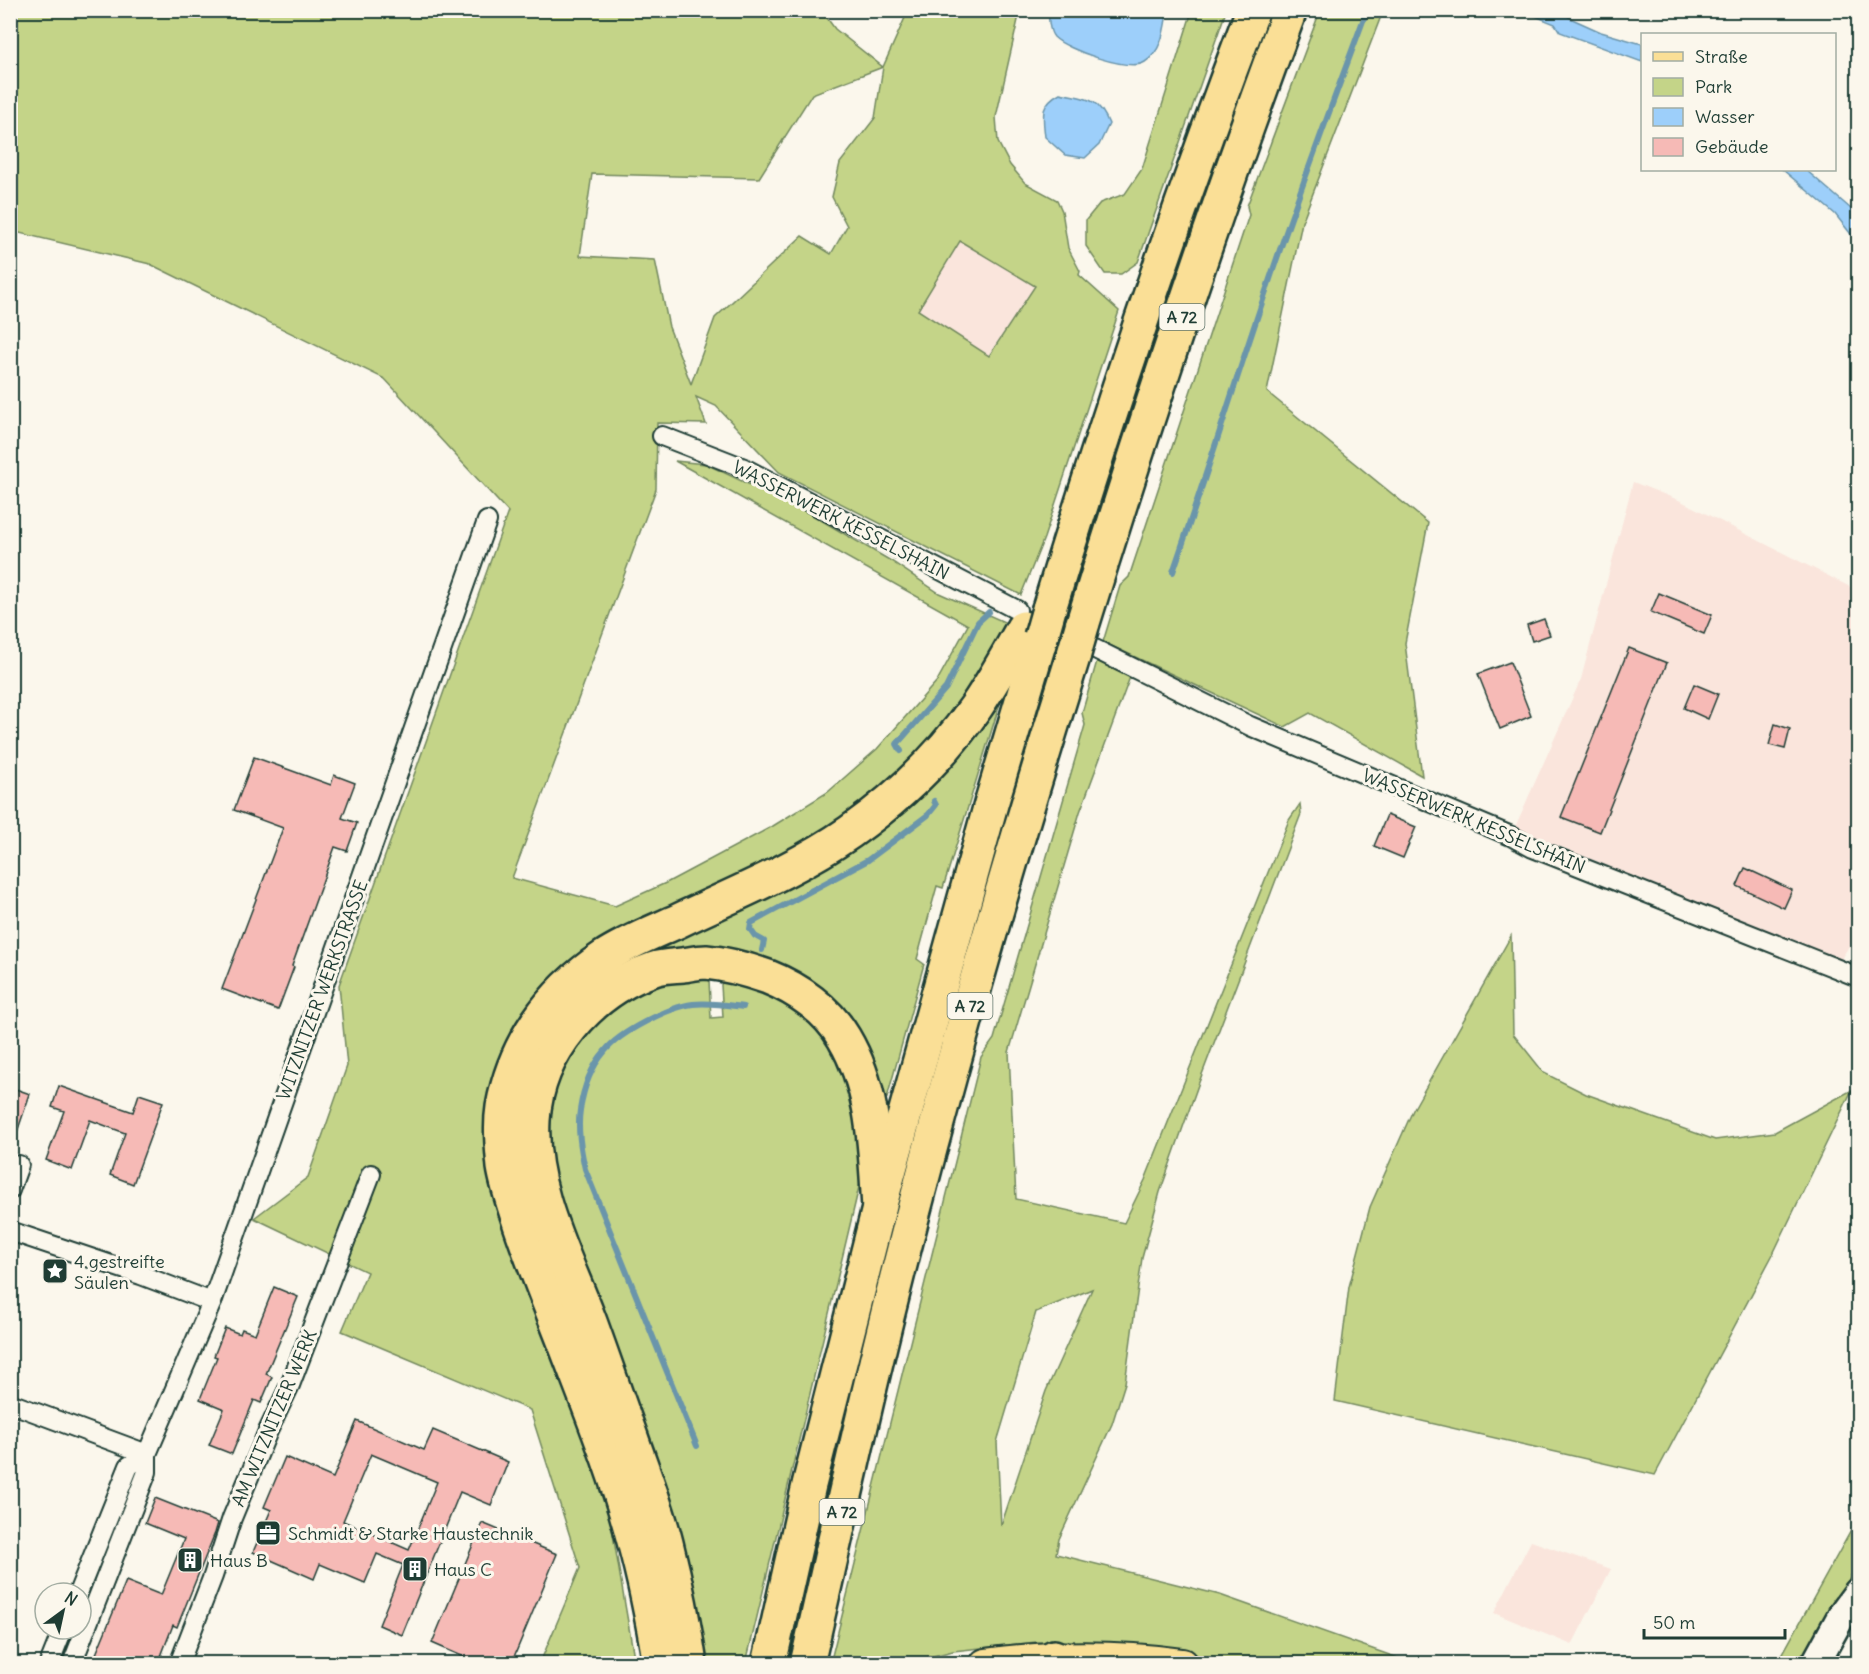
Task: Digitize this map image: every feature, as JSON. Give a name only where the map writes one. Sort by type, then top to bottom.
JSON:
[{"type":"highway","name":"A 72","points":[[770,1664],[809,1485],[879,1208],[991,804],[1033,617],[1075,523],[1150,300],[1252,10]]},
{"type":"highway","name":"A 72","points":[[807,1664],[877,1360],[975,985],[1020,829],[1084,643],[1151,408],[1230,176],[1290,10]]},
{"type":"highway","points":[[660,1664],[647,1592],[621,1495],[526,1243],[505,1172],[502,1110],[513,1067],[542,1013],[579,976],[603,958],[630,942],[759,884],[810,857],[847,834],[905,789],[950,741],[975,708],[1033,617]]},
{"type":"highway","points":[[690,1664],[684,1623],[665,1541],[649,1490],[590,1322],[545,1206],[536,1168],[533,1121],[539,1086],[556,1048],[582,1013],[614,987],[655,968],[704,962],[744,968],[788,985],[819,1008],[843,1036],[861,1074],[873,1121],[879,1208]]},
{"type":"main road","points":[[1815,1664],[1844,1611],[1858,1592]]},
{"type":"main road","points":[[1835,1664],[1855,1617],[1858,1600]]},
{"type":"main road","points":[[985,1664],[1143,1659],[1183,1664]]},
{"type":"street","name":"WASSERWERK KESSELSHAIN","points":[[662,436],[744,468],[1033,617]]},
{"type":"street","name":"WITZNITZER WERKSTRASSE","points":[[72,1664],[147,1472],[147,1454],[212,1302],[487,521]]},
{"type":"street","name":"WASSERWERK KESSELSHAIN","points":[[1084,643],[1250,726],[1289,743],[1512,836],[1533,848],[1858,977]]},
{"type":"street","points":[[10,1190],[19,1165]]},
{"type":"street","name":"AM WITZNITZER WERK","points":[[179,1664],[213,1576],[232,1518],[290,1385],[371,1174]]},
{"type":"street","points":[[10,1232],[141,1275],[212,1302]]},
{"type":"street","points":[[10,1403],[147,1454]]},
{"type":"street","name":"WITZNITZER WERKSTRASSE","points":[[83,1581],[129,1466],[147,1454]]},
{"type":"street","points":[[49,1664],[58,1641]]},
{"type":"shaded area","points":[[960,241],[1035,286],[988,356],[917,310]]},
{"type":"shaded area","points":[[1633,482],[1681,501],[1858,591],[1858,931],[1840,961],[1556,845],[1511,836],[1581,679]]},
{"type":"shaded area","points":[[1531,1541],[1611,1569],[1572,1645],[1494,1613]]},
{"type":"green space","points":[[11,11],[822,11],[835,29],[883,67],[908,11],[1020,11],[996,117],[998,142],[1010,165],[1025,183],[1057,200],[1062,211],[1068,248],[1080,271],[1079,275],[1119,311],[1044,538],[1021,595],[779,472],[716,406],[696,397],[706,424],[657,423],[656,489],[512,878],[615,906],[668,882],[773,826],[828,792],[877,749],[937,681],[968,625],[675,461],[706,464],[807,512],[891,561],[939,593],[1009,624],[956,713],[875,799],[523,1018],[584,1433],[610,1517],[635,1663],[540,1663],[580,1568],[530,1410],[342,1331],[367,1272],[254,1218],[308,1177],[347,1066],[339,985],[508,512],[385,379],[150,264],[11,231]],"holes":[[[883,67],[875,118],[840,163],[832,197],[847,226],[831,254],[802,236],[715,318],[691,384],[669,327],[655,260],[580,256],[592,174],[759,178],[812,94]],[[960,241],[1035,286],[989,356],[918,310]]]},
{"type":"green space","points":[[1192,11],[1226,11],[1138,262],[1121,274],[1105,274],[1086,246],[1086,220],[1100,203],[1125,194],[1142,169]]},
{"type":"green space","points":[[1320,11],[1383,11],[1302,222],[1267,392],[1428,523],[1405,643],[1422,776],[1310,713],[1285,727],[1103,642],[1120,586],[1129,577],[1249,215],[1247,206]]},
{"type":"green space","points":[[1097,661],[1130,677],[1080,812],[1009,1052],[1016,1199],[1124,1223],[1145,1180],[1289,820],[1300,804],[1301,814],[1160,1192],[1142,1258],[1125,1383],[1112,1424],[1059,1539],[1056,1554],[1220,1595],[1412,1663],[1242,1664],[1225,1659],[1128,1648],[1036,1642],[953,1651],[905,1663],[830,1664],[981,1057],[994,1039],[1085,725],[1082,713]],"holes":[[[1092,1289],[1046,1391],[1001,1526],[997,1442],[1036,1312]]]},
{"type":"green space","points":[[991,700],[1000,703],[943,888],[937,886],[917,959],[924,964],[887,1098],[877,1095],[866,1060],[850,1028],[823,999],[792,977],[757,962],[719,954],[681,954],[644,962],[609,978],[566,1016],[555,1031],[538,1064],[528,1099],[523,1135],[528,1180],[633,1470],[656,1549],[649,1542],[637,1520],[615,1446],[539,1250],[524,1203],[514,1155],[513,1134],[514,1113],[524,1072],[543,1033],[568,1001],[598,974],[668,934],[782,883],[822,861],[864,833],[885,818],[937,772],[966,737]]},
{"type":"green space","points":[[1511,936],[1513,1034],[1544,1073],[1586,1094],[1715,1140],[1775,1132],[1852,1090],[1772,1256],[1655,1475],[1335,1401],[1349,1287],[1370,1207],[1413,1110]]},
{"type":"green space","points":[[700,973],[709,981],[711,1018],[723,1017],[721,985],[724,975],[798,1003],[846,1056],[865,1147],[859,1187],[746,1663],[701,1663],[546,1163],[549,1092],[573,1043],[640,985]]},
{"type":"green space","points":[[1858,1518],[1858,1563],[1801,1663],[1777,1664]]},
{"type":"water","points":[[1049,10],[1167,10],[1167,13],[1159,46],[1151,57],[1145,62],[1126,64],[1098,58],[1061,42],[1054,37],[1051,31]]},
{"type":"water","points":[[1523,11],[1561,11],[1570,18],[1601,32],[1641,44],[1641,62],[1560,32],[1555,24]]},
{"type":"water","points":[[1060,93],[1096,103],[1109,124],[1099,145],[1085,158],[1065,155],[1045,137],[1043,117],[1045,106]]},
{"type":"water","points":[[1784,171],[1807,171],[1858,215],[1858,243],[1835,214]]},
{"type":"building","points":[[1659,593],[1712,615],[1704,634],[1651,612]]},
{"type":"building","points":[[1544,619],[1550,635],[1532,641],[1527,625]]},
{"type":"building","points":[[1629,648],[1667,663],[1600,832],[1561,817]]},
{"type":"building","points":[[1510,662],[1531,716],[1500,729],[1478,674]]},
{"type":"building","points":[[1694,684],[1718,694],[1708,719],[1684,708]]},
{"type":"building","points":[[1775,724],[1790,729],[1785,749],[1769,745]]},
{"type":"building","points":[[254,757],[331,785],[334,775],[355,783],[342,818],[357,823],[347,851],[335,847],[278,1010],[222,989],[283,828],[234,810]]},
{"type":"building","points":[[1387,815],[1416,827],[1403,858],[1374,846]]},
{"type":"building","points":[[1745,868],[1792,890],[1784,908],[1737,886]]},
{"type":"building","points":[[59,1086],[133,1112],[139,1094],[163,1102],[133,1184],[110,1175],[125,1133],[90,1120],[72,1170],[46,1160],[64,1111],[52,1107]]},
{"type":"building","points":[[10,1087],[30,1094],[13,1144],[10,1144]]},
{"type":"building","points":[[274,1287],[298,1297],[266,1374],[272,1377],[261,1403],[254,1400],[232,1454],[209,1445],[224,1409],[200,1399],[217,1357],[214,1356],[225,1328],[240,1334],[242,1329],[255,1334]]},
{"type":"building","points":[[357,1421],[424,1450],[433,1430],[508,1462],[491,1505],[460,1492],[402,1635],[379,1625],[403,1565],[377,1554],[365,1583],[320,1564],[314,1579],[253,1552],[271,1510],[264,1507],[285,1457],[333,1478]],"holes":[[[371,1454],[437,1482],[409,1550],[343,1521]]]},
{"type":"building","name":"Haus B","points":[[155,1498],[218,1523],[215,1533],[177,1627],[173,1625],[158,1664],[100,1664],[103,1657],[96,1654],[126,1581],[161,1595],[184,1539],[145,1523]]},
{"type":"building","points":[[482,1523],[557,1554],[511,1664],[480,1664],[432,1643]]},
{"type":"waterway","points":[[1173,572],[1279,253],[1367,10]]},
{"type":"waterway","points":[[901,751],[897,744],[946,688],[978,622],[989,612]]},
{"type":"waterway","points":[[762,950],[764,941],[755,936],[750,929],[751,923],[868,860],[928,815],[936,805],[934,801]]},
{"type":"waterway","points":[[697,1446],[585,1169],[579,1117],[583,1095],[592,1071],[605,1051],[622,1036],[646,1021],[683,1006],[705,1003],[743,1007]]},
{"type":"place","name":"4 gestreifte Säulen","points":[[55,1271]]},
{"type":"place","name":"Schmidt & Starke Haustechnik","points":[[268,1533]]},
{"type":"place","name":"Haus B","points":[[190,1560]]},
{"type":"place","name":"Haus C","points":[[415,1569]]}]
